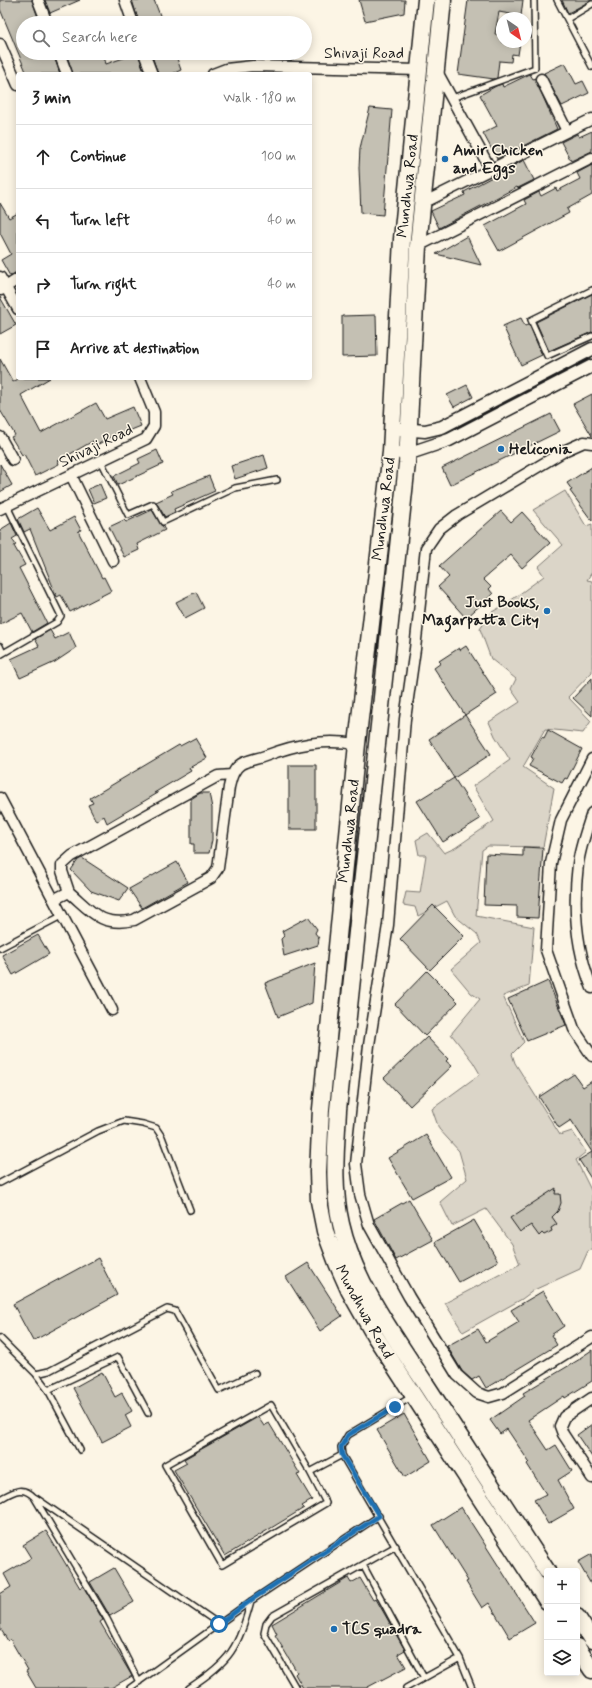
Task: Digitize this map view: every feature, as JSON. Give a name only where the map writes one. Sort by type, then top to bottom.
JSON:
[{"type":"highway","name":"Mundhwa Road","points":[[426,0],[402,239],[391,452],[357,744],[321,1109],[318,1172],[319,1202],[325,1231],[349,1290],[375,1336],[544,1596]]},
{"type":"highway","name":"Mundhwa Road","points":[[443,0],[418,246],[408,454],[338,1110],[335,1172],[336,1199],[341,1226],[364,1283],[389,1328],[545,1568]]},
{"type":"highway","points":[[344,877],[362,878]]},
{"type":"highway","points":[[580,1622],[592,1640]]},
{"type":"highway","points":[[580,1652],[592,1670]]},
{"type":"street","points":[[38,0],[44,16]]},
{"type":"street","points":[[125,0],[131,16]]},
{"type":"street","points":[[0,44],[16,80]]},
{"type":"street","points":[[62,60],[67,72]]},
{"type":"street","points":[[147,60],[151,72]]},
{"type":"street","name":"Shivaji Road","points":[[219,72],[226,69],[253,66],[419,70]]},
{"type":"street","points":[[436,70],[491,170]]},
{"type":"street","points":[[541,79],[567,131]]},
{"type":"street","points":[[423,202],[491,170],[592,118]]},
{"type":"street","points":[[418,246],[592,158]]},
{"type":"street","points":[[0,277],[3,289],[16,306]]},
{"type":"street","points":[[3,289],[16,281]]},
{"type":"street","points":[[393,428],[425,431],[442,427],[592,349]]},
{"type":"street","points":[[391,452],[408,454],[449,440],[592,366]]},
{"type":"street","name":"Shivaji Road","points":[[4,507],[146,439],[154,426],[154,412],[141,380]]},
{"type":"street","points":[[0,437],[13,460]]},
{"type":"street","points":[[592,443],[584,442],[566,450],[458,515],[439,528],[426,548],[415,649],[405,719],[388,925],[369,1045],[356,1164],[360,1194],[369,1226],[457,1376],[477,1393],[489,1397],[503,1393],[592,1337]]},
{"type":"street","points":[[70,476],[113,561]]},
{"type":"street","points":[[232,775],[218,776],[72,856],[62,865],[62,871],[69,892],[101,920],[122,923],[134,920],[211,878],[218,868],[232,775],[241,764],[288,747],[314,742],[332,741],[357,744]]},
{"type":"street","points":[[592,758],[561,820],[551,863],[546,950],[574,1029],[592,1056]]},
{"type":"street","points":[[0,798],[55,899],[112,1010]]},
{"type":"street","points":[[592,813],[578,863],[577,904],[578,936],[585,970],[592,988]]},
{"type":"street","points":[[55,899],[69,892]]},
{"type":"street","points":[[590,1472],[560,1426],[564,1417],[592,1398]]},
{"type":"lane","points":[[452,98],[535,68],[534,0]]},
{"type":"lane","points":[[557,0],[590,60],[592,67]]},
{"type":"lane","points":[[567,19],[592,4]]},
{"type":"lane","points":[[592,290],[531,320],[547,356],[592,336]]},
{"type":"lane","points":[[101,461],[128,515],[153,504],[163,522],[235,488],[276,480]]},
{"type":"lane","points":[[0,646],[2,654],[57,622],[61,616],[4,507]]},
{"type":"lane","points":[[0,948],[63,915]]},
{"type":"lane","points":[[0,1183],[98,1131],[124,1121],[156,1128],[162,1136],[190,1210]]},
{"type":"lane","points":[[36,1374],[49,1371],[167,1309],[175,1311],[219,1390],[254,1373]]},
{"type":"lane","points":[[0,1338],[36,1374],[48,1390],[80,1450]]},
{"type":"lane","points":[[48,1390],[118,1357],[148,1413]]},
{"type":"lane","points":[[414,1396],[348,1435],[341,1447],[342,1455],[379,1516],[460,1658],[472,1688]]},
{"type":"lane","points":[[271,1405],[310,1472],[326,1503],[222,1564],[165,1466],[271,1405]]},
{"type":"lane","points":[[310,1472],[342,1455]]},
{"type":"lane","points":[[0,1499],[22,1490],[28,1490],[34,1497],[107,1619],[139,1682]]},
{"type":"lane","points":[[34,1497],[219,1624]]},
{"type":"lane","points":[[130,1688],[251,1600],[379,1516]]},
{"type":"lane","points":[[296,1688],[264,1633],[266,1624],[272,1616],[396,1546]]},
{"type":"lane","points":[[363,1565],[424,1678]]},
{"type":"lane","points":[[189,1688],[209,1674],[230,1655],[242,1634],[251,1600]]},
{"type":"lane","points":[[406,1688],[460,1658]]},
{"type":"shaded area","points":[[565,491],[586,526],[592,524],[592,572],[587,580],[592,581],[592,672],[568,697],[591,721],[583,733],[545,729],[523,767],[554,788],[543,847],[488,846],[482,850],[476,916],[534,927],[529,986],[503,996],[524,1042],[512,1054],[515,1063],[560,1135],[572,1131],[586,1152],[576,1160],[592,1192],[592,1250],[588,1251],[580,1269],[534,1290],[522,1299],[463,1332],[445,1303],[520,1264],[512,1244],[486,1209],[452,1226],[440,1202],[467,1179],[459,1151],[439,1129],[432,1109],[480,1074],[473,1062],[451,1034],[480,999],[471,993],[451,969],[481,943],[477,934],[455,916],[447,901],[418,916],[415,907],[403,905],[406,892],[420,893],[426,855],[419,855],[416,840],[428,833],[444,853],[455,848],[494,821],[473,786],[510,760],[495,736],[489,722],[520,702],[511,689],[516,679],[491,659],[480,629],[492,612],[506,604],[544,576],[538,567],[563,545],[533,510]]},
{"type":"building","points":[[0,0],[32,0],[38,16],[16,16],[16,48],[0,9]]},
{"type":"building","points":[[45,0],[80,0],[50,13]]},
{"type":"building","points":[[132,0],[154,0],[160,16],[137,16]]},
{"type":"building","points":[[359,0],[405,0],[404,13],[365,21]]},
{"type":"building","points":[[468,0],[523,0],[522,12],[496,12],[496,48],[519,48],[518,55],[512,54],[511,62],[499,61],[497,78],[494,79],[458,74]]},
{"type":"building","points":[[562,0],[592,0],[568,13]]},
{"type":"building","points":[[21,60],[55,60],[59,72],[26,72]]},
{"type":"building","points":[[68,60],[105,60],[106,64],[118,60],[140,60],[144,72],[72,72]]},
{"type":"building","points":[[153,60],[177,60],[181,70],[176,72],[157,72]]},
{"type":"building","points":[[565,63],[576,84],[583,81],[589,93],[562,106],[544,73]]},
{"type":"building","points":[[530,74],[533,79],[535,78],[557,129],[497,159],[483,133],[497,126],[480,95],[496,86],[502,84],[503,87]]},
{"type":"building","points":[[370,108],[392,110],[383,215],[361,213],[359,168],[360,148]]},
{"type":"building","points":[[592,131],[592,151],[571,161],[561,142],[577,134],[579,137]]},
{"type":"building","points":[[524,160],[534,180],[518,188],[517,187],[439,228],[431,211],[465,195],[464,192]]},
{"type":"building","points":[[592,165],[592,195],[567,209],[569,213],[499,251],[485,226],[526,204],[524,200],[539,192],[541,196],[556,188],[557,191],[580,179],[577,173]]},
{"type":"building","points":[[0,203],[9,218],[16,214],[16,272],[10,276],[1,260],[11,254],[0,233]]},
{"type":"building","points":[[467,236],[481,265],[436,254]]},
{"type":"building","points":[[592,294],[592,332],[549,351],[536,322]]},
{"type":"building","points":[[0,297],[16,325],[0,334]]},
{"type":"building","points":[[376,315],[377,356],[342,357],[342,316]]},
{"type":"building","points":[[521,318],[525,326],[529,324],[542,355],[521,365],[503,326]]},
{"type":"building","points":[[0,359],[13,382],[16,380],[47,380],[21,395],[41,433],[96,403],[105,419],[133,407],[141,426],[119,435],[118,433],[95,446],[93,441],[58,461],[59,464],[35,476],[24,454],[22,455],[11,437],[15,435],[0,410]]},
{"type":"building","points":[[467,385],[473,397],[454,407],[447,395]]},
{"type":"building","name":"Heliconia","points":[[592,394],[592,436],[573,404]]},
{"type":"building","name":"Heliconia","points":[[551,414],[560,431],[450,485],[442,468]]},
{"type":"building","points":[[157,450],[163,464],[118,485],[114,476],[140,463],[138,459]]},
{"type":"building","points":[[264,455],[268,468],[235,479],[231,466]]},
{"type":"building","points":[[0,464],[12,485],[0,492]]},
{"type":"building","points":[[592,467],[592,521],[570,491],[572,490],[567,483]]},
{"type":"building","points":[[209,476],[215,491],[174,509],[175,512],[165,517],[156,502],[173,494],[171,491]]},
{"type":"building","points":[[100,484],[106,498],[94,503],[88,489]]},
{"type":"building","points":[[37,508],[50,530],[74,517],[81,530],[78,531],[102,578],[104,577],[111,591],[70,612],[61,595],[57,597],[30,529],[24,532],[18,519]]},
{"type":"building","points":[[152,510],[165,530],[137,544],[139,550],[124,557],[109,527],[124,520],[126,522]]},
{"type":"building","points":[[501,511],[511,522],[522,512],[550,543],[522,568],[511,555],[483,579],[491,587],[489,589],[493,594],[466,618],[438,587],[449,577],[439,566]]},
{"type":"building","points":[[11,523],[17,536],[12,539],[16,545],[14,546],[25,565],[19,568],[47,623],[32,632],[22,613],[0,624],[0,530]]},
{"type":"building","points":[[196,592],[204,608],[185,618],[176,602]]},
{"type":"building","points":[[50,630],[55,639],[69,632],[76,648],[55,662],[20,678],[11,659],[39,646],[35,639]]},
{"type":"building","points":[[466,646],[497,694],[465,715],[434,668],[441,663],[439,661],[459,648],[460,650]]},
{"type":"building","points":[[592,678],[592,716],[573,698]]},
{"type":"building","points":[[465,715],[491,754],[454,778],[429,739]]},
{"type":"building","points":[[548,730],[582,749],[567,779],[565,778],[562,783],[529,766],[533,758],[531,757],[542,737],[544,738]]},
{"type":"building","points":[[195,738],[207,758],[189,768],[191,771],[154,793],[158,793],[107,823],[104,816],[96,821],[88,805],[93,803],[90,798],[179,745],[180,746]]},
{"type":"building","points":[[289,765],[316,765],[316,829],[289,829]]},
{"type":"building","points":[[454,778],[480,819],[443,842],[417,801]]},
{"type":"building","points":[[200,793],[209,793],[212,808],[212,840],[209,853],[194,853],[194,844],[191,844],[191,799]]},
{"type":"building","points":[[523,847],[543,848],[538,918],[517,917],[517,906],[484,905],[486,854],[523,856]]},
{"type":"building","points":[[82,858],[128,888],[119,901],[91,891],[71,870],[78,860]]},
{"type":"building","points":[[177,862],[188,882],[142,908],[129,889]]},
{"type":"building","points":[[433,905],[464,936],[430,970],[400,939]]},
{"type":"building","points":[[308,917],[317,929],[315,933],[319,938],[318,945],[284,956],[281,939],[284,936],[282,931]]},
{"type":"building","points":[[38,935],[49,954],[13,975],[2,955]]},
{"type":"building","points":[[315,963],[312,1003],[278,1017],[265,983]]},
{"type":"building","points":[[427,971],[458,1002],[425,1036],[395,1004]]},
{"type":"building","points":[[548,981],[566,1025],[527,1041],[508,999]]},
{"type":"building","points":[[427,1037],[448,1059],[446,1061],[452,1066],[410,1106],[384,1078]]},
{"type":"building","points":[[574,1074],[583,1087],[592,1081],[592,1152],[571,1120],[559,1128],[539,1097]]},
{"type":"building","points":[[426,1135],[451,1177],[412,1198],[388,1158]]},
{"type":"building","points":[[592,1152],[592,1180],[579,1160]]},
{"type":"building","points":[[556,1188],[555,1194],[560,1194],[561,1203],[558,1211],[552,1217],[557,1224],[551,1228],[552,1231],[544,1235],[542,1233],[539,1236],[531,1225],[520,1232],[510,1218]]},
{"type":"building","points":[[409,1199],[433,1240],[396,1260],[374,1219]]},
{"type":"building","points":[[474,1220],[498,1261],[459,1282],[435,1242]]},
{"type":"building","points":[[98,1258],[117,1295],[33,1341],[13,1304]]},
{"type":"building","points":[[308,1263],[342,1316],[320,1331],[286,1277]]},
{"type":"building","points":[[543,1291],[564,1326],[551,1335],[557,1345],[486,1388],[479,1376],[472,1380],[462,1371],[447,1346],[478,1329],[486,1342],[519,1322],[511,1310]]},
{"type":"building","points":[[592,1350],[592,1381],[565,1398],[564,1396],[528,1420],[548,1450],[556,1445],[572,1471],[558,1480],[574,1509],[548,1524],[534,1500],[546,1494],[527,1464],[529,1462],[507,1429],[500,1434],[490,1420],[525,1396],[523,1393],[580,1359]]},
{"type":"building","points":[[102,1372],[115,1397],[122,1393],[132,1411],[125,1415],[131,1427],[102,1442],[73,1388]]},
{"type":"building","points":[[404,1414],[431,1461],[405,1477],[377,1430]]},
{"type":"building","points":[[258,1417],[264,1426],[269,1423],[300,1474],[297,1475],[312,1500],[302,1506],[304,1508],[225,1556],[174,1470],[187,1463],[184,1459]]},
{"type":"building","points":[[592,1424],[592,1457],[577,1435]]},
{"type":"building","points":[[461,1507],[535,1623],[510,1638],[489,1603],[482,1608],[466,1582],[468,1581],[433,1525]]},
{"type":"building","points":[[46,1531],[80,1588],[83,1586],[103,1620],[100,1622],[132,1676],[111,1688],[36,1688],[26,1671],[28,1670],[10,1639],[8,1641],[0,1628],[0,1594],[11,1587],[4,1574],[31,1558],[23,1545]]},
{"type":"building","points":[[592,1554],[592,1586],[578,1562]]},
{"type":"building","points":[[114,1568],[134,1602],[110,1616],[90,1582]]},
{"type":"building","name":"TCS quadra","points":[[348,1578],[351,1583],[360,1578],[373,1600],[376,1599],[405,1650],[398,1654],[406,1667],[366,1688],[303,1688],[295,1674],[297,1672],[275,1635],[277,1634],[272,1624]]},
{"type":"place","name":"Amir Chicken and Eggs","points":[[445,159]]},
{"type":"place","name":"Heliconia","points":[[501,449]]},
{"type":"place","name":"Just Books, Magarpatta City","points":[[547,611]]},
{"type":"place","name":"TCS quadra","points":[[334,1629]]},
{"type":"route","points":[[219,1624],[251,1600],[379,1516],[342,1455],[341,1447],[348,1435],[395,1407]]}]
